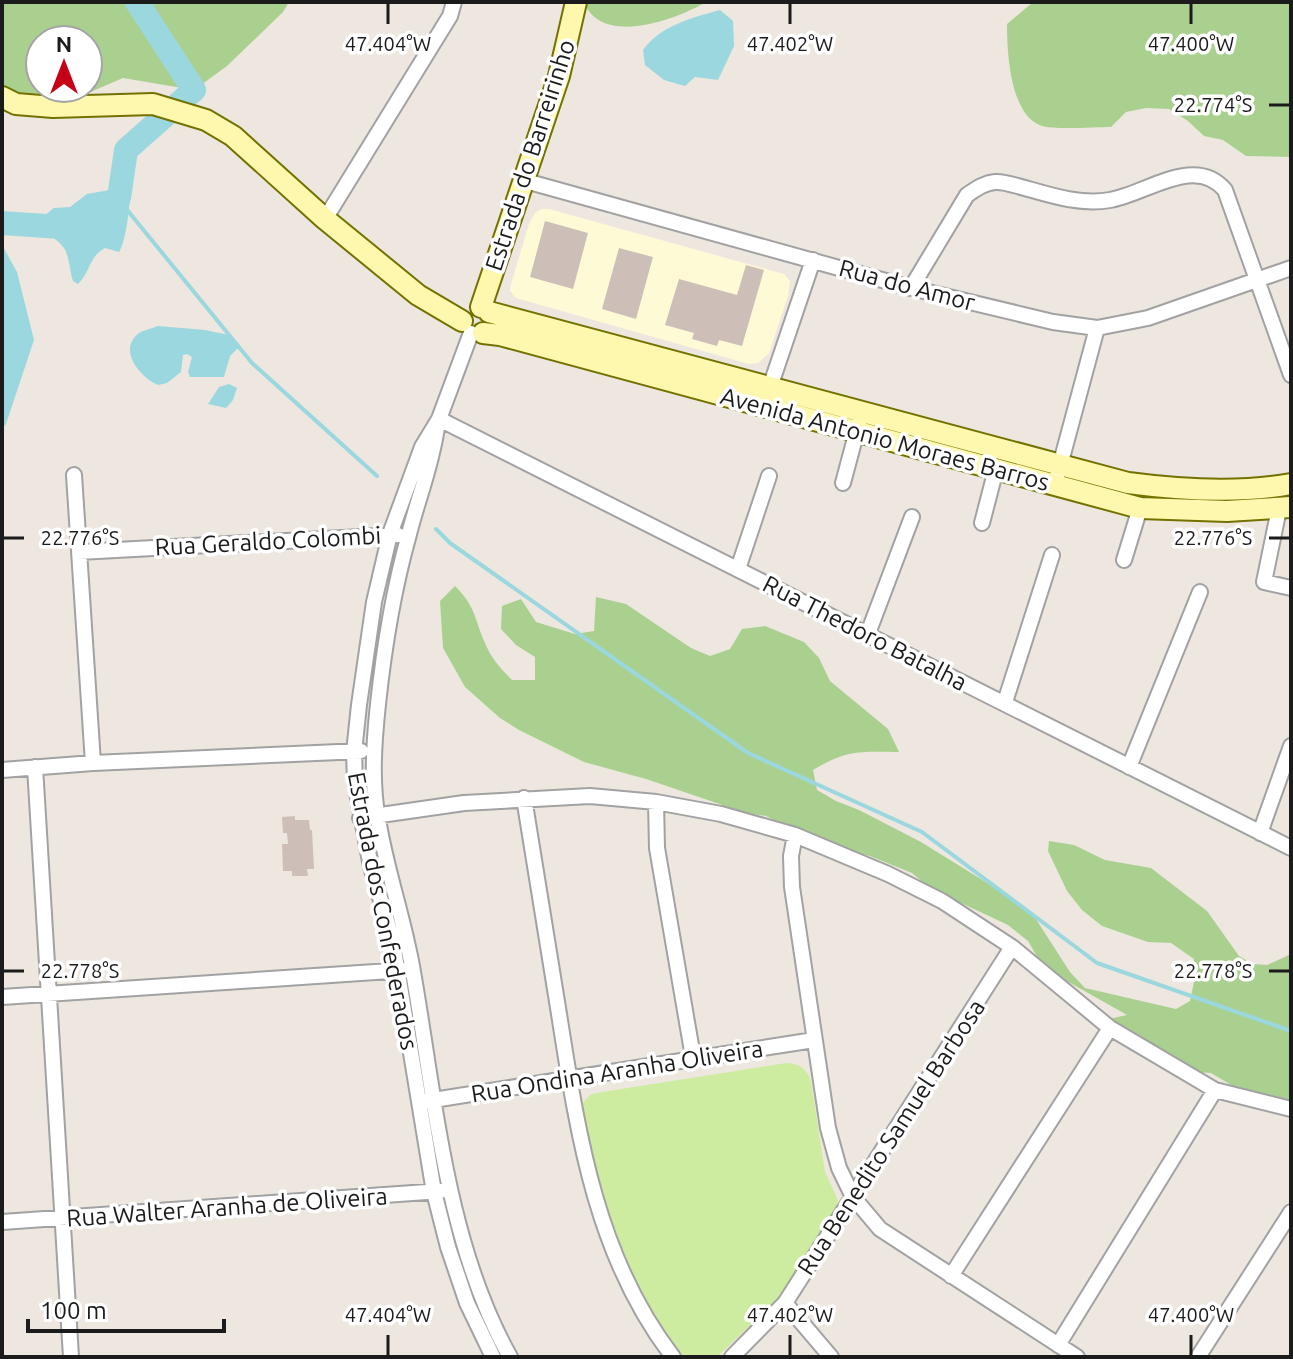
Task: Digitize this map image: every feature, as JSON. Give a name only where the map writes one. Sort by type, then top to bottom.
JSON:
[{"type":"street","points":[[325,219],[450,16],[454,2]]},
{"type":"street","name":"Estrada do Barreirinho","points":[[485,309],[522,180],[559,76],[576,2]]},
{"type":"street","name":"Avenida Antonio Moraes Barros","points":[[2,97],[16,104],[53,107],[153,104],[206,120],[233,136],[325,219],[418,295],[472,329],[767,396]]},
{"type":"street","points":[[911,288],[967,195],[981,185],[998,181],[1072,201],[1110,200],[1184,176],[1205,175],[1216,179],[1225,190],[1291,375]]},
{"type":"street","name":"Rua do Amor","points":[[522,180],[911,288],[1053,322],[1097,328],[1148,318],[1291,268]]},
{"type":"street","points":[[767,396],[813,260]]},
{"type":"street","points":[[472,329],[468,309],[485,309]]},
{"type":"street","name":"Avenida Antonio Moraes Barros","points":[[485,309],[767,396],[1058,474],[1140,508],[1227,511],[1285,508]]},
{"type":"street","points":[[1058,474],[1097,328]]},
{"type":"street","name":"Estrada dos Confederados","points":[[472,329],[439,419],[422,447],[390,534],[374,602],[354,752],[360,818],[392,938],[405,970],[419,1102],[434,1192],[467,1303],[493,1357]]},
{"type":"street","name":"Estrada dos Confederados","points":[[439,419],[434,452],[392,602],[374,751],[377,816],[405,970],[463,1243],[481,1298],[510,1357]]},
{"type":"street","name":"Rua Thedoro Batalha","points":[[439,419],[1291,848]]},
{"type":"street","points":[[843,483],[860,421]]},
{"type":"street","name":"Avenida Antonio Moraes Barros","points":[[860,421],[996,469],[1172,489],[1291,484]]},
{"type":"street","points":[[982,523],[996,469]]},
{"type":"street","points":[[74,475],[93,763]]},
{"type":"street","points":[[738,569],[769,476]]},
{"type":"street","points":[[1124,560],[1140,508]]},
{"type":"street","points":[[1285,508],[1264,582],[1291,588]]},
{"type":"street","points":[[867,636],[912,517]]},
{"type":"street","name":"Rua Geraldo Colombi","points":[[79,552],[390,534],[408,536]]},
{"type":"street","points":[[1005,702],[1052,555]]},
{"type":"street","points":[[1129,767],[1200,592]]},
{"type":"street","points":[[1260,833],[1291,746]]},
{"type":"street","points":[[2,770],[374,751]]},
{"type":"street","points":[[35,767],[71,1357]]},
{"type":"street","points":[[360,818],[464,803],[590,796],[656,802],[721,814],[795,835],[888,874],[942,901],[1012,947],[1110,1028],[1215,1090],[1291,1109]]},
{"type":"street","points":[[524,798],[569,1078],[586,1163],[617,1263],[660,1340],[673,1357]]},
{"type":"street","points":[[656,802],[657,848],[693,1057]]},
{"type":"street","points":[[795,835],[791,856],[792,887],[814,1040],[832,1147],[853,1197],[880,1229],[1077,1357]]},
{"type":"street","name":"Rua Benedito Samuel Barbosa","points":[[732,1357],[785,1303],[1012,947]]},
{"type":"street","points":[[2,997],[405,970]]},
{"type":"street","points":[[951,1276],[1110,1028]]},
{"type":"street","name":"Rua Ondina Aranha Oliveira","points":[[419,1102],[814,1040]]},
{"type":"street","points":[[1058,1345],[1215,1090]]},
{"type":"street","name":"Rua Walter Aranha de Oliveira","points":[[2,1222],[451,1190]]},
{"type":"street","points":[[1198,1357],[1291,1212]]},
{"type":"street","points":[[785,1303],[831,1357]]},
{"type":"shaded area","points":[[541,209],[784,274],[790,281],[788,296],[769,353],[758,363],[749,364],[516,298],[510,291],[511,284],[529,224]]},
{"type":"green space","points":[[2,2],[289,2],[283,12],[227,66],[194,90],[123,78],[104,86],[104,24],[24,24],[24,95],[2,87]]},
{"type":"green space","points":[[584,2],[706,2],[659,22],[622,27],[606,24],[593,16]]},
{"type":"green space","points":[[1033,2],[1291,2],[1291,157],[1246,156],[1223,140],[1204,136],[1169,109],[1146,108],[1126,112],[1111,127],[1048,127],[1031,120],[1023,110],[1012,82],[1007,24]]},
{"type":"green space","points":[[455,586],[471,607],[490,654],[512,680],[535,680],[535,657],[516,645],[501,629],[502,606],[521,599],[536,622],[575,634],[594,631],[596,597],[626,604],[691,648],[710,656],[730,649],[742,629],[765,626],[804,642],[819,658],[830,681],[888,729],[899,752],[854,753],[825,763],[813,770],[817,790],[921,842],[1032,913],[1070,972],[1085,988],[1176,1009],[1190,1001],[1194,959],[1171,943],[1148,942],[1102,926],[1082,910],[1067,891],[1048,851],[1049,841],[1074,845],[1105,860],[1151,868],[1207,911],[1239,956],[1253,964],[1267,965],[1291,954],[1291,1104],[1238,1089],[1211,1073],[1176,1071],[1138,1055],[1099,1021],[1127,1015],[1058,976],[1039,960],[1028,941],[1008,925],[931,889],[912,873],[870,856],[812,840],[766,816],[743,812],[584,762],[519,730],[500,718],[465,687],[443,648],[440,601]]},
{"type":"green space","points":[[786,1063],[802,1068],[811,1081],[825,1172],[838,1200],[835,1214],[784,1292],[717,1357],[681,1357],[646,1299],[620,1241],[591,1149],[582,1104],[596,1093]]},
{"type":"water","points":[[720,10],[733,21],[734,46],[718,80],[695,77],[685,86],[664,80],[645,65],[643,50],[659,34]]},
{"type":"water","points":[[121,188],[130,197],[127,226],[119,252],[105,248],[100,251],[78,284],[73,281],[64,248],[46,228],[45,215],[54,208],[70,207],[87,194]]},
{"type":"water","points":[[2,245],[17,272],[34,340],[2,429]]},
{"type":"water","points":[[158,326],[229,335],[239,347],[230,356],[224,377],[190,377],[188,372],[192,357],[187,354],[183,355],[181,372],[167,383],[158,385],[138,370],[130,347],[139,333]]},
{"type":"water","points":[[229,384],[237,388],[226,408],[208,404],[219,387]]},
{"type":"building","points":[[545,221],[588,233],[573,289],[530,277]]},
{"type":"building","points":[[619,248],[653,257],[636,319],[602,309]]},
{"type":"building","points":[[746,265],[764,270],[742,346],[719,340],[717,346],[692,339],[694,333],[665,325],[679,279],[737,295]]},
{"type":"building","points":[[295,816],[295,820],[309,820],[312,830],[314,869],[307,869],[308,876],[292,876],[292,871],[283,871],[282,844],[288,844],[287,833],[283,833],[282,817]]},
{"type":"waterway","points":[[105,213],[119,198],[126,150],[194,90],[137,2]]},
{"type":"waterway","points":[[128,211],[252,363],[377,476]]},
{"type":"waterway","points":[[2,223],[75,228]]},
{"type":"waterway","points":[[436,529],[450,543],[748,753],[922,832],[1097,963],[1291,1031]]}]
